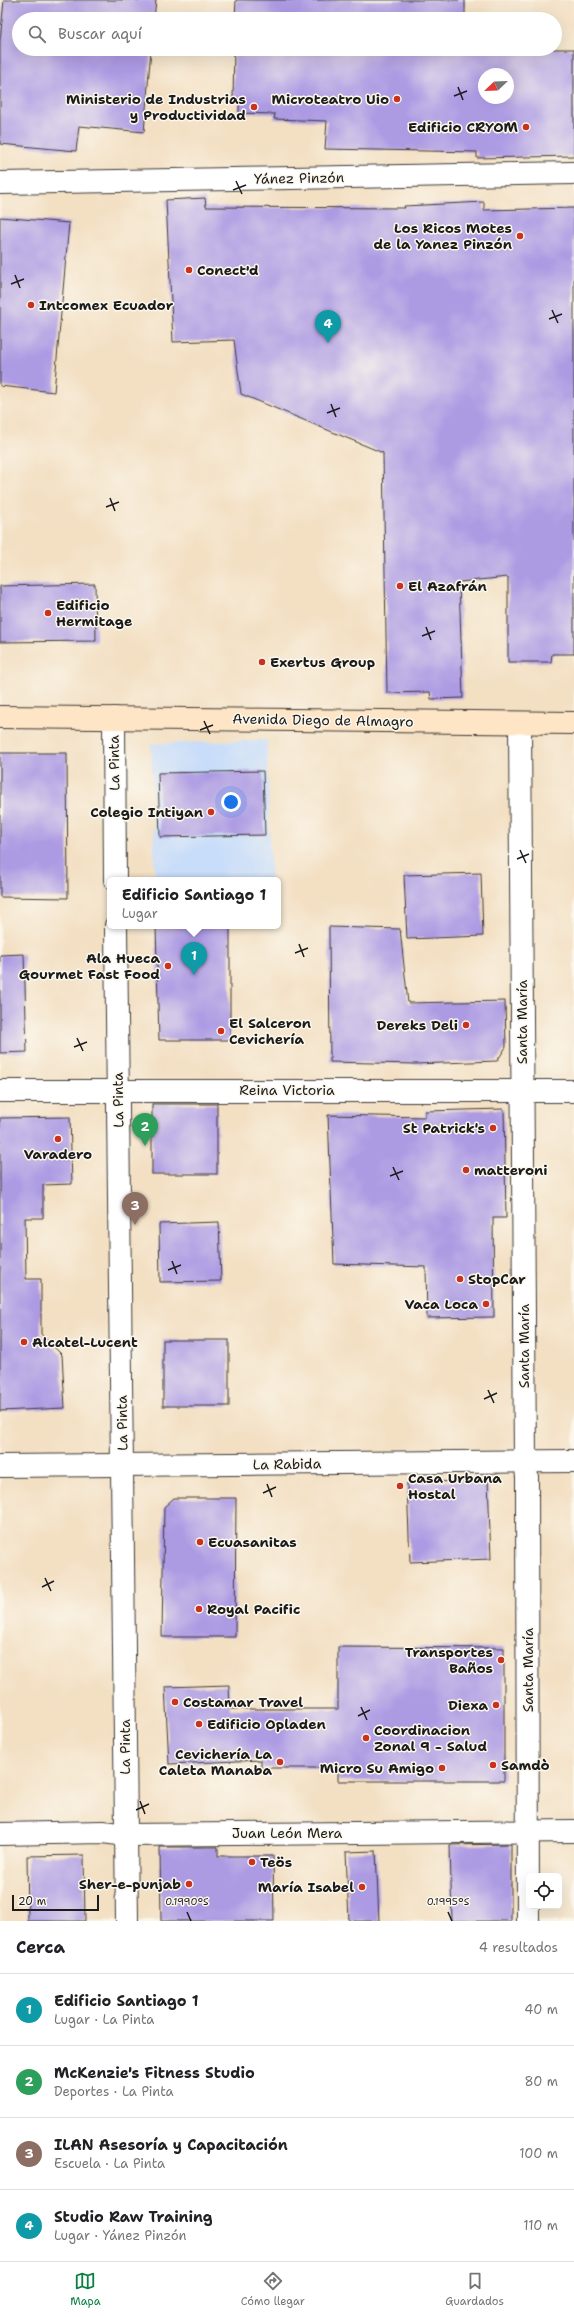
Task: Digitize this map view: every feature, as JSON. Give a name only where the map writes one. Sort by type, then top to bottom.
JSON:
[{"type":"street","name":"Yánez Pinzón","points":[[0,183],[574,173]]},
{"type":"street","name":"Avenida Diego de Almagro","points":[[0,717],[574,723]]},
{"type":"street","name":"La Pinta","points":[[114,718],[115,877]]},
{"type":"street","name":"Santa María","points":[[520,723],[525,1461],[527,1477],[528,1921]]},
{"type":"street","name":"La Pinta","points":[[116,929],[127,1921]]},
{"type":"street","name":"Reina Victoria","points":[[0,1091],[574,1091]]},
{"type":"street","name":"La Rabida","points":[[0,1466],[574,1461]]},
{"type":"street","name":"Juan León Mera","points":[[0,1834],[103,1832],[126,1835],[574,1831]]},
{"type":"shaded area","name":"Colegio Intiyan","points":[[267,740],[271,877],[155,877],[151,744]]},
{"type":"building","points":[[4,0],[156,0],[155,12],[12,12],[12,56],[150,56],[144,132],[79,126],[76,151],[0,144],[0,41]]},
{"type":"building","points":[[236,0],[465,0],[465,12],[235,12]]},
{"type":"building","points":[[562,49],[574,49],[574,156],[477,158],[477,152],[325,149],[327,121],[274,119],[275,114],[239,113],[239,99],[233,99],[234,56],[562,56]]},
{"type":"building","points":[[205,198],[206,207],[405,208],[404,206],[484,202],[484,210],[574,208],[574,654],[552,654],[551,662],[508,662],[508,577],[459,582],[463,698],[431,699],[430,692],[387,693],[383,453],[241,394],[234,340],[173,342],[166,200]]},
{"type":"building","name":"Intcomex Ecuador","points":[[0,217],[69,223],[54,392],[0,386]]},
{"type":"building","name":"Edificio Hermitage","points":[[95,584],[96,641],[0,642],[0,586]]},
{"type":"building","points":[[0,753],[67,753],[68,898],[0,897]]},
{"type":"building","name":"Colegio Intiyan","points":[[263,771],[265,835],[160,837],[158,773]]},
{"type":"building","points":[[481,873],[483,936],[407,939],[404,875]]},
{"type":"building","points":[[329,927],[400,929],[408,1003],[505,1001],[506,1047],[497,1061],[415,1064],[330,1062]]},
{"type":"building","points":[[156,929],[230,929],[230,1040],[159,1040]]},
{"type":"building","points":[[24,954],[27,1052],[0,1053],[0,955]]},
{"type":"building","points":[[152,1104],[217,1104],[217,1174],[152,1174]]},
{"type":"building","points":[[504,1109],[506,1218],[493,1218],[494,1317],[427,1318],[426,1267],[334,1264],[328,1115],[425,1117],[425,1111]]},
{"type":"building","points":[[70,1117],[72,1184],[43,1185],[43,1218],[25,1218],[26,1279],[41,1279],[41,1334],[62,1355],[65,1408],[0,1411],[0,1118]]},
{"type":"building","points":[[219,1222],[221,1281],[160,1282],[159,1224]]},
{"type":"building","points":[[163,1340],[229,1340],[229,1406],[163,1406]]},
{"type":"building","points":[[488,1480],[491,1559],[410,1562],[407,1483]]},
{"type":"building","points":[[174,1498],[236,1498],[235,1637],[162,1637],[164,1507]]},
{"type":"building","points":[[338,1647],[504,1648],[504,1781],[338,1781],[338,1768],[261,1768],[261,1760],[169,1764],[165,1687],[229,1685],[230,1709],[338,1709]]},
{"type":"building","points":[[511,1844],[511,1921],[452,1921],[450,1845]]},
{"type":"building","points":[[160,1847],[218,1847],[218,1856],[273,1856],[274,1921],[161,1921]]},
{"type":"building","name":"María Isabel","points":[[376,1851],[379,1921],[349,1921],[346,1852]]},
{"type":"building","points":[[84,1855],[85,1921],[28,1921],[27,1856]]},
{"type":"place","name":"Microteatro Uio","points":[[397,99]]},
{"type":"place","name":"Ministerio de Industrias y Productividad","points":[[254,107]]},
{"type":"place","name":"Edificio CRYOM","points":[[526,127]]},
{"type":"place","name":"Los Ricos Motes de la Yanez Pinzón","points":[[520,236]]},
{"type":"place","name":"Conect'd","points":[[189,270]]},
{"type":"place","name":"Intcomex Ecuador","points":[[31,305]]},
{"type":"place","name":"Studio Raw Training","points":[[328,343]]},
{"type":"place","name":"El Azafrán","points":[[400,586]]},
{"type":"place","name":"Edificio Hermitage","points":[[48,613]]},
{"type":"place","name":"Exertus Group","points":[[262,662]]},
{"type":"place","name":"Colegio Intiyan","points":[[211,812]]},
{"type":"place","name":"Ala Hueca Gourmet Fast Food","points":[[168,966]]},
{"type":"place","name":"Edificio Santiago 1","points":[[194,975]]},
{"type":"place","name":"Dereks Deli","points":[[466,1025]]},
{"type":"place","name":"El Salceron Cevichería","points":[[221,1031]]},
{"type":"place","name":"St Patrick's","points":[[493,1128]]},
{"type":"place","name":"Varadero","points":[[58,1139]]},
{"type":"place","name":"McKenzie's Fitness Studio","points":[[145,1146]]},
{"type":"place","name":"matteroni","points":[[466,1170]]},
{"type":"place","name":"ILAN Asesoría y Capacitación","points":[[135,1225]]},
{"type":"place","name":"StopCar","points":[[460,1279]]},
{"type":"place","name":"Vaca Loca","points":[[486,1304]]},
{"type":"place","name":"Alcatel-Lucent","points":[[24,1342]]},
{"type":"place","name":"Casa Urbana Hostal","points":[[400,1486]]},
{"type":"place","name":"Ecuasanitas","points":[[200,1542]]},
{"type":"place","name":"Royal Pacific","points":[[199,1609]]},
{"type":"place","name":"Transportes Baños","points":[[501,1660]]},
{"type":"place","name":"Costamar Travel","points":[[175,1702]]},
{"type":"place","name":"Diexa","points":[[496,1705]]},
{"type":"place","name":"Edificio Opladen","points":[[199,1724]]},
{"type":"place","name":"Coordinacion Zonal 9 - Salud","points":[[366,1738]]},
{"type":"place","name":"Cevichería La Caleta Manaba","points":[[280,1762]]},
{"type":"place","name":"Samdò","points":[[493,1765]]},
{"type":"place","name":"Micro Su Amigo","points":[[442,1768]]},
{"type":"place","name":"Teös","points":[[252,1862]]},
{"type":"place","name":"Sher-e-punjab","points":[[189,1884]]},
{"type":"place","name":"María Isabel","points":[[362,1887]]}]
